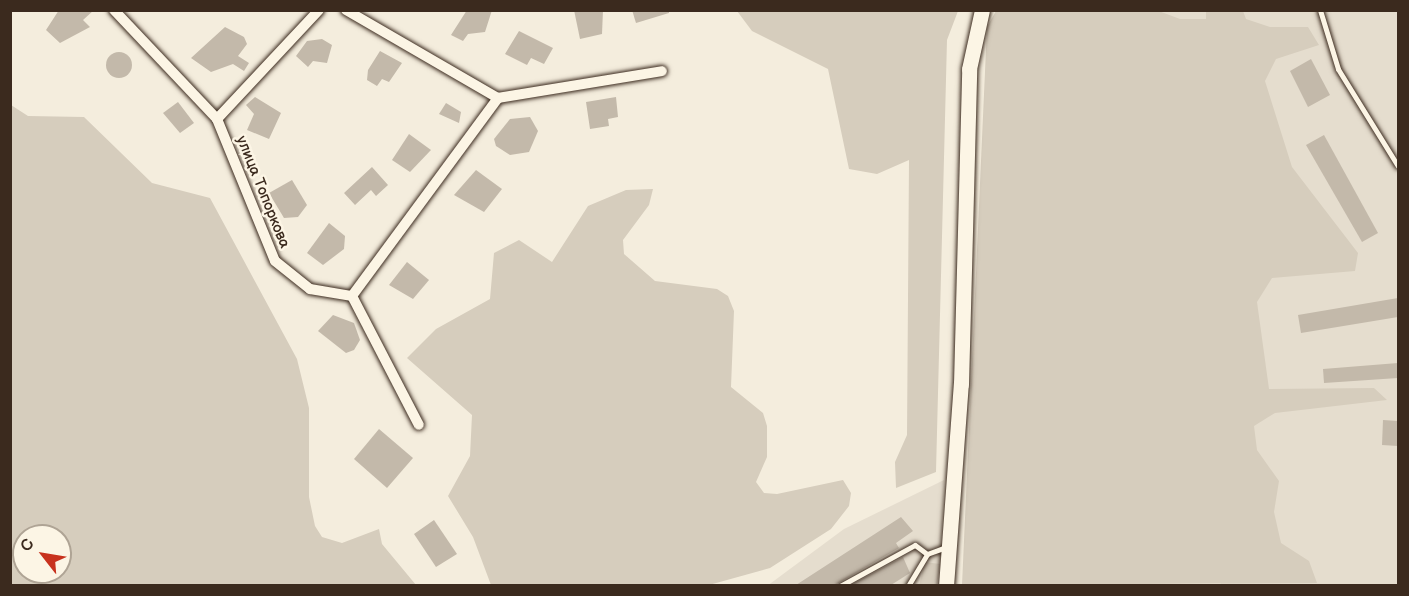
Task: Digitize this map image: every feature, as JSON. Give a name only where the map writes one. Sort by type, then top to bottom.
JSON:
[{"type":"main road","points":[[946,585],[950,545],[969,69],[982,10]]},
{"type":"street","name":"улица Топоркова","points":[[114,10],[217,119],[275,261],[310,289],[352,296]]},
{"type":"street","points":[[217,119],[319,10]]},
{"type":"street","points":[[346,10],[498,98],[662,71]]},
{"type":"street","points":[[419,425],[352,296],[498,98]]},
{"type":"lane","points":[[1320,10],[1338,69],[1398,166]]},
{"type":"lane","points":[[840,585],[915,545],[927,554]]},
{"type":"lane","points":[[908,585],[927,554],[950,545]]},
{"type":"shaded area","points":[[1156,10],[1180,19],[1206,19],[1206,11],[1243,11],[1246,19],[1270,27],[1308,27],[1319,45],[1276,59],[1265,81],[1292,167],[1358,253],[1355,271],[1272,278],[1257,302],[1269,389],[1374,388],[1387,400],[1275,413],[1254,426],[1257,450],[1279,481],[1274,512],[1281,543],[1309,561],[1317,583],[962,585],[987,27],[996,11]]},
{"type":"shaded area","points":[[737,11],[958,11],[947,40],[936,472],[896,488],[895,462],[907,435],[909,160],[877,174],[849,169],[828,69],[752,31]]},
{"type":"shaded area","points":[[1155,11],[1398,11],[1398,585],[1221,585]]},
{"type":"shaded area","points":[[11,105],[28,116],[84,117],[152,183],[210,198],[297,359],[309,408],[309,497],[315,526],[322,537],[342,543],[379,529],[382,544],[416,585],[11,585]]},
{"type":"shaded area","points":[[653,189],[649,205],[623,240],[624,254],[655,281],[717,289],[728,296],[734,311],[731,387],[763,413],[767,426],[767,457],[756,482],[764,493],[777,494],[843,480],[851,493],[849,506],[831,529],[770,568],[709,585],[491,585],[473,537],[448,496],[470,456],[472,415],[407,358],[436,329],[490,299],[494,253],[519,240],[552,262],[588,206],[626,190]]},
{"type":"shaded area","points":[[944,480],[940,564],[927,585],[767,586],[844,529]]},
{"type":"shaded area","points":[[925,562],[940,564],[937,585],[919,586]]},
{"type":"building","points":[[59,10],[94,10],[83,20],[90,27],[60,43],[46,30]]},
{"type":"building","points":[[467,10],[492,10],[485,32],[468,34],[463,41],[451,35]]},
{"type":"building","points":[[574,10],[603,10],[602,34],[580,39]]},
{"type":"building","points":[[632,10],[669,10],[669,13],[636,23]]},
{"type":"building","points":[[225,27],[244,37],[247,44],[238,56],[249,63],[244,71],[233,64],[211,72],[191,58]]},
{"type":"building","points":[[519,31],[553,48],[544,64],[531,58],[527,65],[505,54]]},
{"type":"building","points":[[322,39],[332,45],[327,63],[313,61],[308,67],[296,56],[307,41]]},
{"type":"building","points":[[380,51],[402,63],[389,82],[382,79],[377,86],[367,80],[368,70]]},
{"type":"building","points":[[119,52],[128,56],[132,65],[128,74],[119,78],[110,74],[106,65],[110,56]]},
{"type":"building","points":[[1311,59],[1330,95],[1308,107],[1290,71]]},
{"type":"building","points":[[255,97],[281,113],[269,139],[247,130],[254,114],[246,105]]},
{"type":"building","points":[[616,97],[618,117],[608,119],[609,126],[590,129],[586,102]]},
{"type":"building","points":[[178,102],[194,123],[180,133],[163,113]]},
{"type":"building","points":[[446,103],[461,112],[459,123],[439,114]]},
{"type":"building","points":[[530,117],[538,131],[529,152],[510,155],[496,146],[494,139],[510,119]]},
{"type":"building","points":[[409,134],[431,150],[410,172],[392,160]]},
{"type":"building","points":[[1324,135],[1378,233],[1362,242],[1306,145]]},
{"type":"building","points":[[372,167],[388,185],[376,196],[371,190],[355,205],[344,193]]},
{"type":"building","points":[[476,170],[502,189],[484,212],[454,195]]},
{"type":"building","points":[[292,180],[307,205],[298,217],[284,218],[269,193]]},
{"type":"building","points":[[329,223],[345,236],[344,249],[323,265],[307,253]]},
{"type":"building","points":[[407,262],[429,280],[413,299],[389,285]]},
{"type":"building","points":[[1398,298],[1398,317],[1301,333],[1298,315]]},
{"type":"building","points":[[333,315],[354,323],[360,340],[354,350],[346,353],[318,331]]},
{"type":"building","points":[[1398,363],[1398,378],[1324,383],[1323,369]]},
{"type":"building","points":[[1383,420],[1398,421],[1398,446],[1382,445]]},
{"type":"building","points":[[379,429],[413,458],[387,488],[354,459]]},
{"type":"building","points":[[901,517],[913,531],[896,543],[899,548],[835,585],[796,585]]},
{"type":"building","points":[[434,520],[457,554],[436,567],[414,534]]},
{"type":"building","points":[[903,557],[910,573],[891,585],[851,585]]}]
